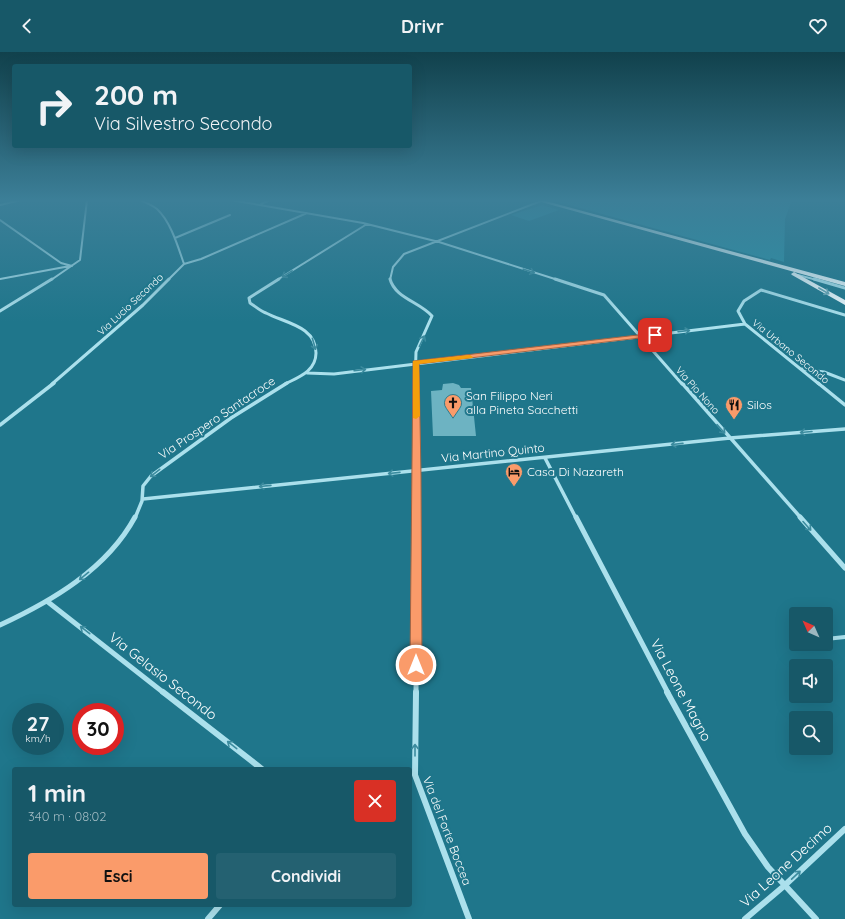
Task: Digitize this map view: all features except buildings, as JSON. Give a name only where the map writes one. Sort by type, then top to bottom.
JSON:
[{"type":"main road","points":[[681,240],[845,284]]},
{"type":"main road","points":[[778,267],[794,274],[845,303]]},
{"type":"street","points":[[29,240],[61,263],[72,266]]},
{"type":"street","points":[[0,311],[80,260],[82,240]]},
{"type":"street","points":[[175,240],[184,264]]},
{"type":"street","name":"Via Lucio Secondo","points":[[0,424],[13,416],[62,376],[143,305],[184,264],[201,259],[244,240]]},
{"type":"street","points":[[342,240],[249,298],[250,304],[257,309],[300,327],[312,337],[316,346],[316,356],[307,373],[334,374],[745,324]]},
{"type":"street","name":"Via Pio Nono","points":[[433,240],[605,296],[845,568]]},
{"type":"street","name":"Via del Forte Boccea","points":[[443,240],[402,256],[394,266],[389,277],[390,282],[397,291],[427,310],[432,316],[416,352],[415,363],[417,471],[412,776],[469,919]]},
{"type":"street","points":[[0,279],[72,266]]},
{"type":"street","points":[[794,274],[845,288]]},
{"type":"street","name":"Via Urbano Secondo","points":[[845,315],[761,290],[744,301],[739,307],[739,314],[745,324],[845,405]]},
{"type":"street","points":[[801,369],[824,372],[845,380]]},
{"type":"street","name":"Via Prospero Santacroce","points":[[0,625],[48,602],[79,581],[105,557],[133,522],[143,499],[143,486],[151,476],[236,414],[285,384],[307,373]]},
{"type":"street","name":"Via Martino Quinto","points":[[143,499],[730,438],[845,429]]},
{"type":"street","name":"Via Leone Magno","points":[[545,458],[654,667],[733,813],[760,855],[784,886],[816,919]]},
{"type":"street","name":"Via Gelasio Secondo","points":[[48,602],[259,767]]},
{"type":"street","points":[[833,638],[845,637]]},
{"type":"street","name":"Via Leone Decimo","points":[[745,919],[784,886],[845,829]]},
{"type":"street","points":[[208,919],[218,907]]},
{"type":"shaded area","points":[[699,240],[785,240],[784,262],[771,258],[770,260]]},
{"type":"slow traffic","points":[[416,416],[415,363],[470,357]]},
{"type":"place","name":"San Filippo Neri alla Pineta Sacchetti","points":[[453,418]]},
{"type":"place","name":"Silos","points":[[734,420]]},
{"type":"place","name":"Casa Di Nazareth","points":[[514,487]]},
{"type":"route","points":[[416,665],[417,475],[415,363],[655,335]]}]
